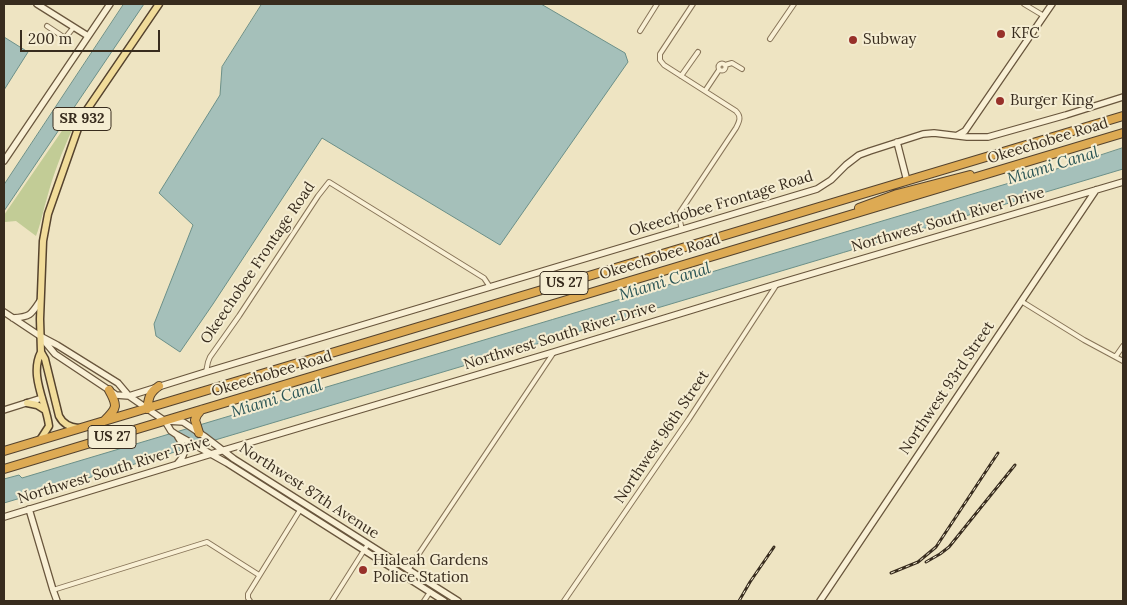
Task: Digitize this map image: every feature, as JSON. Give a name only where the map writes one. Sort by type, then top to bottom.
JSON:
[{"type":"highway","name":"Okeechobee Road","points":[[4,451],[1123,116]]},
{"type":"highway","name":"Okeechobee Road","points":[[4,469],[1123,133]]},
{"type":"highway","points":[[811,226],[897,194],[1020,164]]},
{"type":"highway","points":[[897,194],[903,190],[907,181],[915,186],[925,186]]},
{"type":"highway","points":[[146,409],[150,394],[159,386]]},
{"type":"highway","points":[[103,422],[116,406],[109,390]]},
{"type":"highway","points":[[199,433],[192,425],[201,410]]},
{"type":"main road","name":"SR 932","points":[[82,428],[68,426],[61,420],[50,382],[46,359],[42,352],[40,301],[44,241],[48,214],[82,117],[159,4]]},
{"type":"main road","name":"SR 932","points":[[40,440],[49,426],[37,366],[42,352]]},
{"type":"main road","points":[[42,398],[48,390],[50,382]]},
{"type":"main road","points":[[27,403],[37,404],[46,411]]},
{"type":"street","points":[[37,4],[88,36]]},
{"type":"street","points":[[4,161],[110,4]]},
{"type":"street","points":[[640,31],[657,4]]},
{"type":"street","points":[[682,230],[679,219],[680,212],[738,125],[740,117],[736,111],[664,65],[659,58],[693,4]]},
{"type":"street","points":[[770,38],[794,4]]},
{"type":"street","points":[[1024,4],[1044,16]]},
{"type":"street","points":[[956,136],[965,131],[1052,4]]},
{"type":"street","points":[[47,26],[65,38],[74,27]]},
{"type":"street","points":[[681,76],[698,52]]},
{"type":"street","points":[[706,91],[720,65],[730,63],[742,69]]},
{"type":"street","name":"Okeechobee Frontage Road","points":[[128,396],[817,188],[831,180],[846,165],[860,155],[923,134],[934,133],[980,138],[1000,134],[1123,97]]},
{"type":"street","points":[[972,121],[972,132],[980,138]]},
{"type":"street","points":[[897,142],[907,181]]},
{"type":"street","name":"Okeechobee Frontage Road","points":[[206,372],[210,357],[329,182],[484,278],[490,287]]},
{"type":"street","name":"Northwest South River Drive","points":[[4,517],[777,284],[1123,182]]},
{"type":"street","name":"Northwest 93rd Street","points":[[820,601],[1096,190]]},
{"type":"street","name":"Northwest 96th Street","points":[[564,601],[689,419],[777,284]]},
{"type":"street","points":[[13,318],[29,316],[40,301]]},
{"type":"street","points":[[1021,301],[1084,340],[1123,361]]},
{"type":"street","points":[[4,312],[118,383],[128,396],[165,421],[183,422],[192,425]]},
{"type":"street","points":[[40,336],[59,357],[116,395],[128,396]]},
{"type":"street","points":[[1116,356],[1123,346]]},
{"type":"street","points":[[408,570],[554,352]]},
{"type":"street","points":[[47,367],[50,359],[59,357]]},
{"type":"street","points":[[68,363],[84,369],[93,368]]},
{"type":"street","points":[[4,410],[42,398]]},
{"type":"street","name":"Northwest 87th Avenue","points":[[165,421],[177,435],[211,454],[444,601]]},
{"type":"street","name":"Northwest 87th Avenue","points":[[199,433],[238,461],[458,601]]},
{"type":"street","points":[[177,435],[185,450],[177,464]]},
{"type":"street","points":[[238,461],[237,452],[242,445]]},
{"type":"street","points":[[29,509],[57,601]]},
{"type":"street","points":[[250,601],[248,594],[300,510]]},
{"type":"street","points":[[53,590],[207,542],[259,575]]},
{"type":"street","points":[[332,601],[368,544]]},
{"type":"street","points":[[424,601],[430,592]]},
{"type":"green space","points":[[66,125],[72,130],[49,189],[36,236],[16,221],[4,223],[4,215]]},
{"type":"water","points":[[124,4],[144,4],[4,211],[4,185]]},
{"type":"water","points":[[262,4],[541,4],[625,53],[628,62],[500,245],[322,138],[180,352],[156,336],[154,324],[193,225],[159,193],[220,95],[222,67]]},
{"type":"water","points":[[4,37],[28,52],[4,90]]},
{"type":"water","points":[[1123,148],[1123,169],[4,503],[4,479],[19,475],[22,478]]},
{"type":"railway","points":[[891,573],[918,562],[936,547],[998,453]]},
{"type":"railway","points":[[926,562],[949,547],[1015,465]]},
{"type":"railway","points":[[739,601],[774,547]]},
{"type":"place","name":"KFC","points":[[1001,34]]},
{"type":"place","name":"Subway","points":[[853,40]]},
{"type":"place","name":"Burger King","points":[[1000,101]]},
{"type":"place","name":"Hialeah Gardens Police Station","points":[[363,570]]},
{"type":"water label","name":"Miami Canal","points":[[1053,166]]},
{"type":"water label","name":"Miami Canal","points":[[665,282]]},
{"type":"water label","name":"Miami Canal","points":[[277,399]]}]
